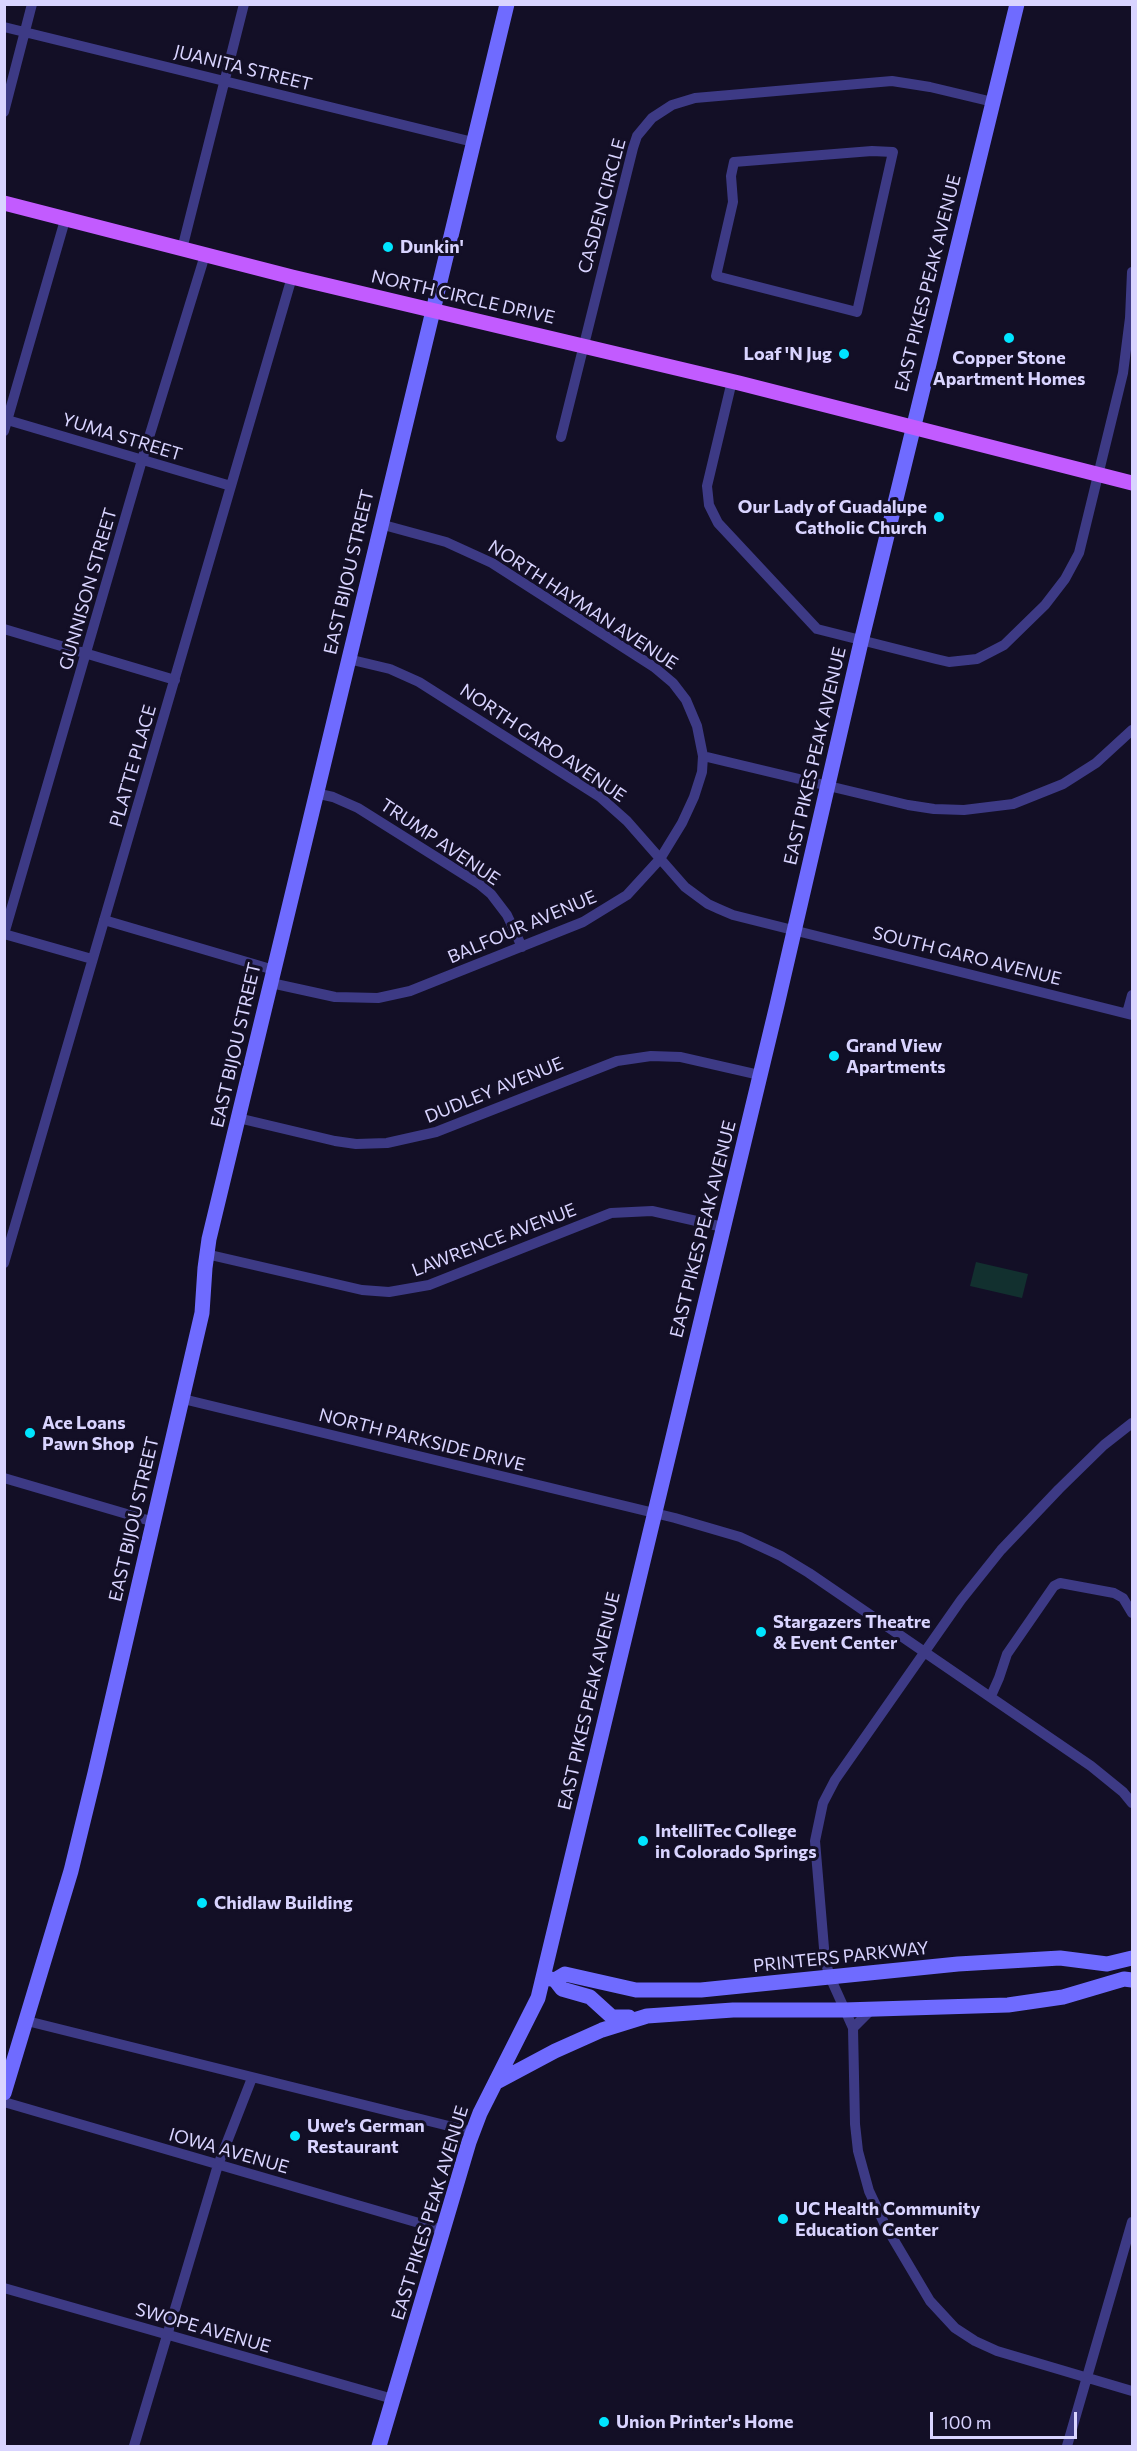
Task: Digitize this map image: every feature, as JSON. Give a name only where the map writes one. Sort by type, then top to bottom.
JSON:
[{"type":"main road","name":"EAST BIJOU STREET","points":[[4,2093],[71,1871],[203,1308],[206,1254],[315,793],[507,4]]},
{"type":"main road","name":"EAST PIKES PEAK AVENUE","points":[[379,2446],[473,2132],[495,2083],[549,1979],[654,1513],[760,1075],[861,642],[1017,4]]},
{"type":"main road","name":"NORTH CIRCLE DRIVE","points":[[4,203],[292,277],[732,381],[1132,483]]},
{"type":"main road","name":"PRINTERS PARKWAY","points":[[549,1979],[566,1974],[636,1990],[702,1990],[958,1964],[1060,1958],[1107,1964],[1132,1958]]},
{"type":"main road","points":[[549,1979],[562,1989],[590,1997],[612,2017],[724,2010],[844,2010],[1008,2004],[1064,1997],[1124,1979],[1132,1980]]},
{"type":"main road","points":[[495,2083],[555,2051],[602,2030],[647,2016]]},
{"type":"street","points":[[4,112],[32,4]]},
{"type":"street","points":[[182,249],[244,4]]},
{"type":"street","name":"JUANITA STREET","points":[[4,27],[473,142]]},
{"type":"street","name":"CASDEN CIRCLE","points":[[561,437],[582,345],[633,148],[644,127],[661,111],[682,101],[695,99],[892,81],[915,83],[993,102]]},
{"type":"street","points":[[872,151],[893,152],[857,312],[716,276],[733,201],[731,176],[734,162],[872,151]]},
{"type":"street","points":[[6,424],[65,220]]},
{"type":"street","name":"GUNNISON STREET","points":[[4,934],[142,460],[205,255]]},
{"type":"street","points":[[732,381],[709,475],[708,495],[713,516],[809,622],[818,629],[861,642],[949,662],[977,659],[1004,645],[1045,605],[1072,567],[1084,537],[1123,373],[1130,318],[1132,272]]},
{"type":"street","name":"PLATTE PLACE","points":[[4,1263],[292,277]]},
{"type":"street","name":"YUMA STREET","points":[[6,424],[231,486]]},
{"type":"street","name":"NORTH HAYMAN AVENUE","points":[[380,524],[447,542],[492,563],[654,667],[673,683],[686,700],[697,726],[703,756]]},
{"type":"street","points":[[4,629],[175,680]]},
{"type":"street","name":"NORTH GARO AVENUE","points":[[348,659],[390,669],[433,690],[600,798],[627,821],[686,887],[708,904],[733,915],[794,930]]},
{"type":"street","points":[[703,756],[934,809],[964,810],[996,807],[1028,800],[1063,784],[1096,764],[1132,730]]},
{"type":"street","name":"BALFOUR AVENUE","points":[[104,920],[335,997],[378,998],[410,992],[583,922],[612,905],[641,881],[660,859],[682,823],[702,772],[703,756]]},
{"type":"street","name":"TRUMP AVENUE","points":[[315,793],[333,797],[358,808],[479,885],[491,894],[507,915],[522,947]]},
{"type":"street","name":"SOUTH GARO AVENUE","points":[[794,930],[1130,1014]]},
{"type":"street","points":[[4,934],[92,960]]},
{"type":"street","points":[[1130,1014],[1132,995]]},
{"type":"street","name":"DUDLEY AVENUE","points":[[238,1118],[335,1141],[356,1144],[387,1143],[436,1132],[617,1061],[667,1055],[697,1059],[760,1075]]},
{"type":"street","name":"LAWRENCE AVENUE","points":[[206,1254],[362,1290],[389,1292],[429,1285],[611,1213],[652,1211],[723,1227]]},
{"type":"street","name":"NORTH PARKSIDE DRIVE","points":[[183,1399],[720,1530],[781,1556],[809,1573],[991,1696],[1107,1778],[1132,1803]]},
{"type":"street","points":[[1130,1429],[1059,1490],[997,1555],[960,1600],[835,1780],[823,1803],[817,1828],[815,1853],[825,1960],[830,1977],[853,2028],[855,2124],[863,2171],[869,2191],[885,2225],[930,2301],[955,2328],[985,2346],[1132,2391]]},
{"type":"street","points":[[4,1478],[154,1522]]},
{"type":"street","points":[[991,1696],[1007,1654],[1054,1586],[1060,1583],[1114,1593],[1123,1598],[1132,1612]]},
{"type":"street","points":[[853,2028],[872,2009]]},
{"type":"street","points":[[27,2021],[473,2132]]},
{"type":"street","points":[[134,2446],[218,2165],[252,2078]]},
{"type":"street","name":"IOWA AVENUE","points":[[4,2102],[443,2230]]},
{"type":"street","points":[[1067,2446],[1132,2222]]},
{"type":"street","name":"SWOPE AVENUE","points":[[4,2288],[393,2399]]},
{"type":"green space","points":[[976,1262],[1028,1274],[1022,1298],[970,1286]]},
{"type":"place","name":"Dunkin'","points":[[388,247]]},
{"type":"place","name":"Copper Stone Apartment Homes","points":[[1009,338]]},
{"type":"place","name":"Loaf 'N Jug","points":[[844,354]]},
{"type":"place","name":"Our Lady of Guadalupe Catholic Church","points":[[939,517]]},
{"type":"place","name":"Grand View Apartments","points":[[834,1056]]},
{"type":"place","name":"Ace Loans Pawn Shop","points":[[30,1433]]},
{"type":"place","name":"Stargazers Theatre & Event Center","points":[[761,1632]]},
{"type":"place","name":"IntelliTec College in Colorado Springs","points":[[643,1841]]},
{"type":"place","name":"Chidlaw Building","points":[[202,1903]]},
{"type":"place","name":"Uwe’s German Restaurant","points":[[295,2136]]},
{"type":"place","name":"UC Health Community Education Center","points":[[783,2219]]},
{"type":"place","name":"Union Printer's Home","points":[[604,2422]]}]
